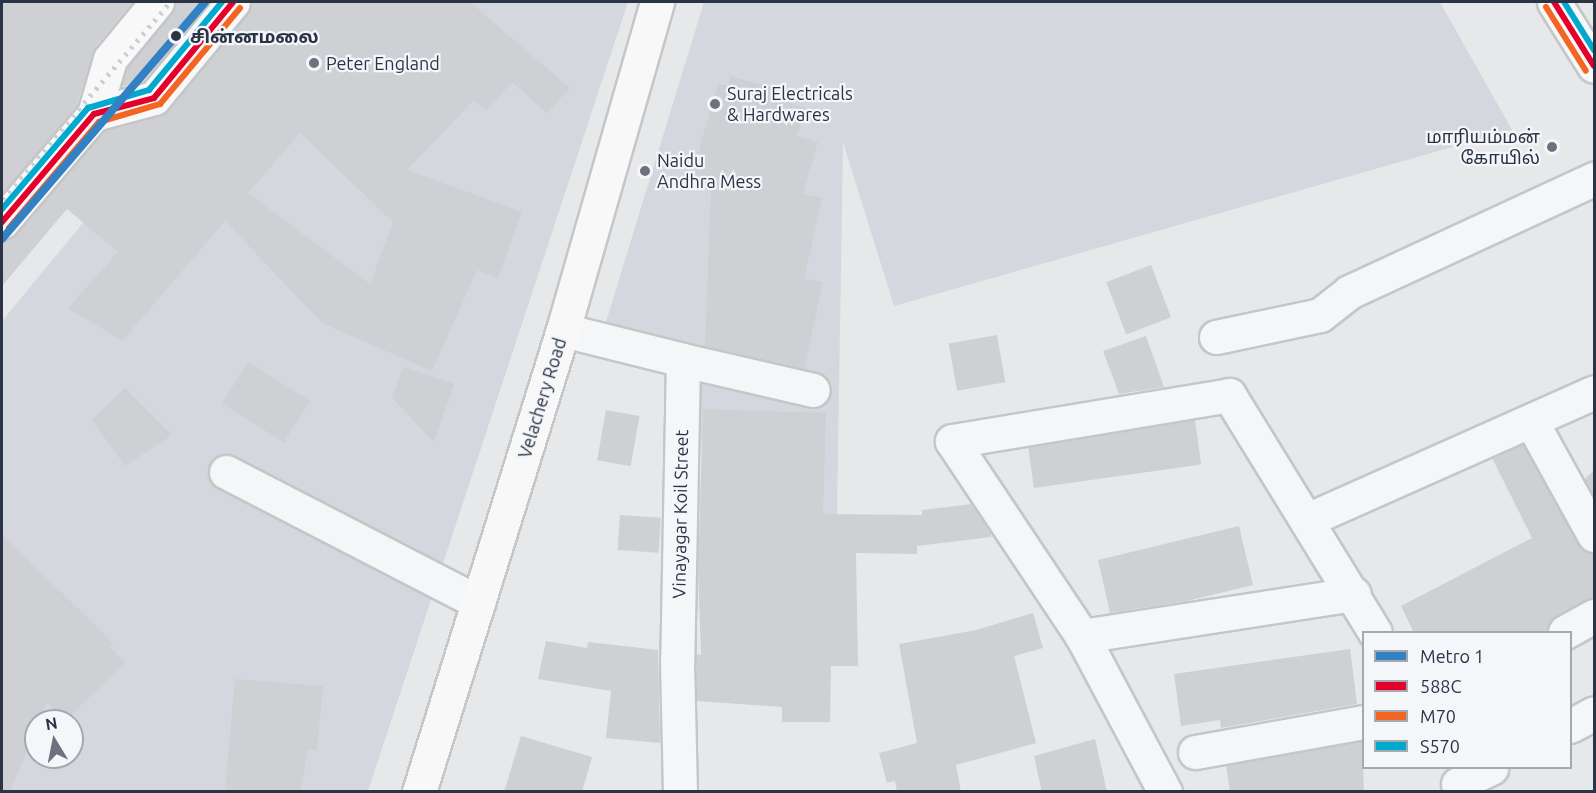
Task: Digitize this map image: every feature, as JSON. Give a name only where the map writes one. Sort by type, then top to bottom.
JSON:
[{"type":"main road","points":[[2,222],[94,114],[110,59],[157,2]]},
{"type":"main road","points":[[94,114],[154,98],[233,2]]},
{"type":"main road","name":"Velachery Road","points":[[419,792],[563,330],[657,2]]},
{"type":"main road","points":[[1554,2],[1594,66]]},
{"type":"street","points":[[1216,337],[1320,315],[1349,292],[1594,179]]},
{"type":"street","points":[[563,330],[813,390]]},
{"type":"street","name":"Vinayagar Koil Street","points":[[680,792],[677,661],[683,360]]},
{"type":"street","points":[[1307,520],[1594,392]]},
{"type":"street","points":[[1165,792],[1082,636],[952,441],[1229,395],[1354,594],[1374,631]]},
{"type":"street","points":[[1531,421],[1594,535]]},
{"type":"street","points":[[226,472],[478,602]]},
{"type":"street","points":[[1082,636],[1354,594]]},
{"type":"street","points":[[1568,631],[1594,616]]},
{"type":"street","points":[[1572,725],[1594,713]]},
{"type":"street","points":[[1195,752],[1362,722]]},
{"type":"street","points":[[1456,781],[1488,769]]},
{"type":"shaded area","points":[[266,2],[628,2],[368,791],[2,792],[2,321]]},
{"type":"shaded area","points":[[704,2],[1440,2],[1512,130],[894,306],[843,142],[837,514],[710,514],[694,377],[602,335]]},
{"type":"building","points":[[2,2],[133,2],[95,47],[77,105],[2,194]]},
{"type":"building","points":[[175,2],[209,2],[143,81],[121,87],[127,68],[171,14]]},
{"type":"building","points":[[251,2],[470,2],[570,88],[547,113],[512,82],[487,111],[474,100],[407,170],[522,212],[498,278],[477,270],[432,371],[322,323],[225,221],[122,341],[68,308],[118,252],[67,209],[2,286],[2,240],[16,234],[104,131],[168,110],[247,14]],"holes":[[[300,133],[393,222],[370,284],[248,193]]]},
{"type":"building","points":[[730,76],[783,90],[780,100],[806,108],[797,136],[818,142],[803,194],[822,198],[804,279],[823,282],[804,369],[705,346],[711,188],[694,187],[700,147],[718,84],[728,86]]},
{"type":"building","points":[[1151,265],[1171,317],[1126,334],[1106,282]]},
{"type":"building","points":[[997,335],[1005,382],[957,391],[949,344]]},
{"type":"building","points":[[1146,336],[1164,387],[1119,394],[1103,351]]},
{"type":"building","points":[[248,362],[310,401],[284,442],[222,404]]},
{"type":"building","points":[[403,367],[454,384],[434,442],[392,398]]},
{"type":"building","points":[[125,388],[172,435],[125,466],[92,420]]},
{"type":"building","points":[[703,409],[826,413],[823,514],[922,515],[922,510],[972,504],[991,534],[991,537],[917,546],[917,554],[856,553],[858,666],[831,666],[830,722],[782,722],[782,707],[697,701],[696,654],[701,655],[698,569]]},
{"type":"building","points":[[606,410],[639,416],[631,466],[597,460]]},
{"type":"building","points":[[1195,420],[1201,465],[1034,488],[1028,444]]},
{"type":"building","points":[[1523,444],[1578,544],[1594,554],[1594,597],[1556,616],[1547,631],[1413,631],[1401,606],[1532,538],[1492,458]]},
{"type":"building","points":[[1594,470],[1594,497],[1585,479]]},
{"type":"building","points":[[620,515],[661,518],[658,553],[618,550]]},
{"type":"building","points":[[1239,526],[1253,585],[1187,601],[1110,613],[1098,560]]},
{"type":"building","points":[[2,534],[114,644],[110,647],[125,663],[77,709],[54,709],[47,702],[44,709],[24,709],[24,758],[10,792],[2,792]]},
{"type":"building","points":[[1033,613],[1043,648],[1014,656],[1036,743],[956,765],[961,792],[897,792],[895,781],[887,783],[879,753],[917,743],[899,644],[976,630]]},
{"type":"building","points":[[546,641],[587,648],[588,642],[658,650],[660,743],[606,738],[611,691],[538,679]]},
{"type":"building","points":[[1350,649],[1357,704],[1221,728],[1220,720],[1181,726],[1174,674]]},
{"type":"building","points":[[235,679],[323,686],[317,750],[308,749],[300,792],[225,792]]},
{"type":"building","points":[[521,736],[592,757],[582,792],[504,792]]},
{"type":"building","points":[[1095,739],[1107,792],[1042,792],[1034,756]]},
{"type":"building","points":[[1362,741],[1364,792],[1230,792],[1226,765]]},
{"type":"railway","points":[[2,199],[170,2]]},
{"type":"metro line","name":"1","points":[[2,239],[205,2]]},
{"type":"transit line","name":"S570","points":[[2,209],[88,108],[149,90],[222,2]]},
{"type":"transit line","name":"588C","points":[[2,222],[94,114],[154,98],[233,2]]},
{"type":"transit line","name":"588C","points":[[1554,2],[1594,66]]},
{"type":"transit line","name":"S570","points":[[1564,2],[1594,50]]},
{"type":"transit line","name":"M70","points":[[1546,7],[1586,71]]},
{"type":"transit line","name":"M70","points":[[9,228],[99,122],[160,104],[240,8]]},
{"type":"place","name":"சின்னமலை","points":[[176,36]]},
{"type":"place","name":"Peter England","points":[[314,63]]},
{"type":"place","name":"Suraj Electricals & Hardwares","points":[[715,104]]},
{"type":"place","name":"மாரியம்மன் கோயில்","points":[[1552,147]]},
{"type":"place","name":"Naidu Andhra Mess","points":[[645,171]]}]
